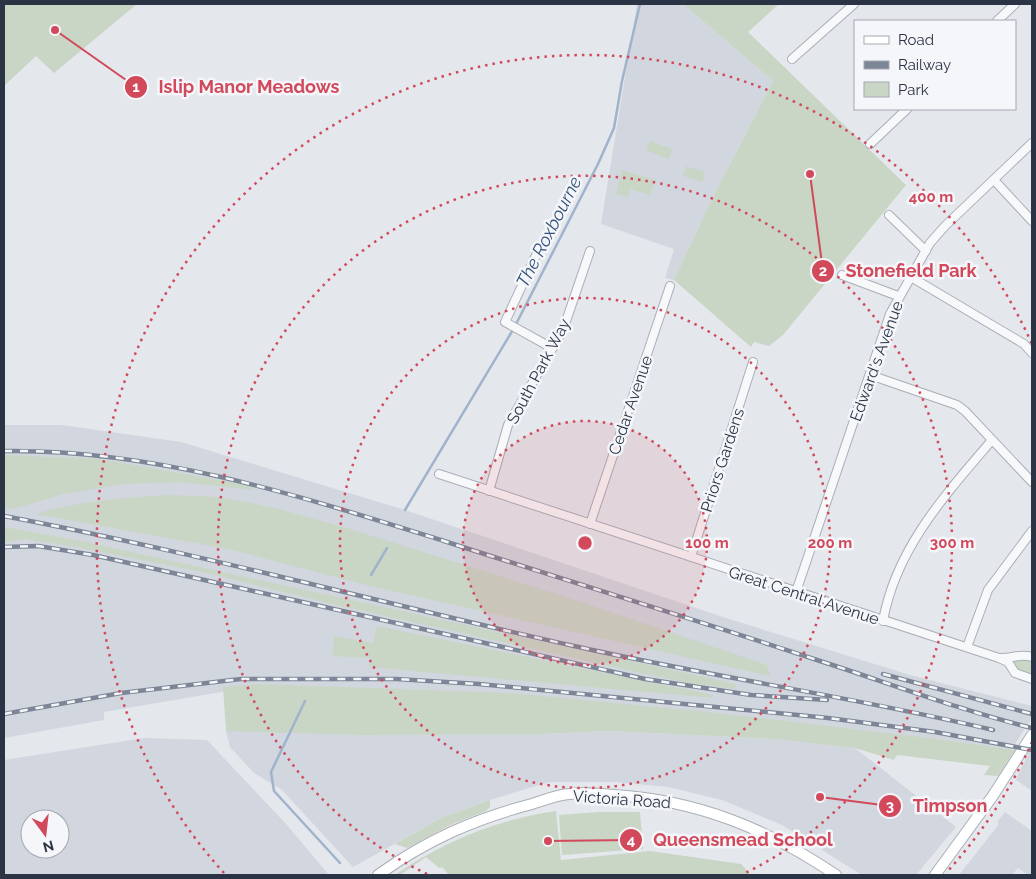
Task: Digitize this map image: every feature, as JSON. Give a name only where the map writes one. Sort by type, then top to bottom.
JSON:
[{"type":"street","points":[[792,59],[854,4]]},
{"type":"street","points":[[998,20],[1015,4]]},
{"type":"street","points":[[870,144],[905,110]]},
{"type":"street","name":"Edward's Avenue","points":[[796,592],[898,296],[926,251],[945,226],[1032,143]]},
{"type":"street","points":[[994,180],[1032,221]]},
{"type":"street","points":[[889,215],[926,251]]},
{"type":"street","points":[[538,251],[505,322],[552,348]]},
{"type":"street","name":"South Park Way","points":[[489,491],[508,425],[563,330],[590,251]]},
{"type":"street","points":[[842,275],[898,296]]},
{"type":"street","points":[[911,277],[1024,344],[1032,353]]},
{"type":"street","name":"Cedar Avenue","points":[[590,524],[670,286]]},
{"type":"street","name":"Priors Gardens","points":[[691,557],[754,362]]},
{"type":"street","points":[[870,375],[957,405],[1032,482]]},
{"type":"street","points":[[883,620],[902,562],[925,522],[992,440]]},
{"type":"street","name":"Great Central Avenue","points":[[439,474],[999,658],[1008,662],[1015,673],[1032,679]]},
{"type":"street","points":[[967,647],[988,590],[1032,531]]},
{"type":"street","name":"Great Central Avenue","points":[[999,658],[1008,659],[1023,654],[1032,657]]},
{"type":"street","points":[[935,875],[992,797],[1032,735]]},
{"type":"street","name":"Victoria Road","points":[[378,875],[416,849],[443,834],[475,821],[568,794],[588,794],[663,800],[713,812],[784,843],[836,875]]},
{"type":"shaded area","points":[[637,4],[683,4],[773,81],[710,203],[674,280],[665,278],[674,249],[601,224]]},
{"type":"shaded area","points":[[4,425],[62,425],[181,442],[405,510],[726,618],[910,675],[1032,706],[1032,718],[1005,759],[245,688],[104,712],[104,720],[4,738]]},
{"type":"shaded area","points":[[226,731],[544,734],[609,731],[775,739],[855,748],[956,827],[916,875],[862,875],[782,825],[722,800],[668,787],[616,782],[549,782],[490,800],[441,818],[353,867],[282,790],[254,773],[230,747]]},
{"type":"shaded area","points":[[144,738],[207,740],[287,825],[329,875],[4,875],[4,760]]},
{"type":"shaded area","points":[[1032,746],[1032,791],[1016,780]]},
{"type":"shaded area","points":[[1005,812],[1032,831],[1032,873],[1028,875],[1018,868],[1012,875],[959,875],[999,824],[997,822]]},
{"type":"green space","points":[[4,4],[137,4],[54,73],[36,56],[4,86]]},
{"type":"green space","points":[[683,4],[779,4],[748,32],[906,185],[783,335],[769,346],[754,342],[751,347],[674,280],[710,203],[773,81]]},
{"type":"green space","points":[[650,141],[672,149],[669,159],[646,150]]},
{"type":"green space","points":[[686,166],[705,172],[702,182],[683,176]]},
{"type":"green space","points":[[622,170],[655,180],[650,195],[630,189],[628,197],[616,194]]},
{"type":"green space","points":[[4,455],[100,459],[252,486],[253,490],[181,482],[125,484],[64,494],[13,509],[4,508]]},
{"type":"green space","points":[[168,495],[220,497],[275,508],[350,529],[563,596],[767,665],[770,676],[366,585],[228,549],[35,514],[84,503]]},
{"type":"green space","points":[[4,527],[81,541],[736,684],[735,689],[688,683],[641,673],[336,605],[211,574],[76,547],[24,539],[4,542]]},
{"type":"green space","points":[[377,626],[713,695],[713,698],[369,667],[372,658],[333,656],[334,636],[373,643]]},
{"type":"green space","points":[[1014,658],[1032,658],[1032,677],[1020,673],[1011,662]]},
{"type":"green space","points":[[258,684],[511,693],[709,712],[1015,750],[998,776],[984,775],[990,766],[897,755],[894,760],[855,748],[775,739],[609,731],[544,734],[360,735],[226,731],[223,687]]},
{"type":"green space","points":[[490,800],[490,807],[486,811],[450,825],[407,848],[395,844],[441,818]]},
{"type":"green space","points":[[556,811],[561,860],[650,851],[741,864],[751,875],[449,875],[442,867],[439,868],[426,857],[400,875],[395,875],[432,852],[471,834],[513,820]]},
{"type":"green space","points":[[598,812],[640,812],[643,849],[562,855],[559,815]]},
{"type":"waterway","name":"The Roxbourne","points":[[405,510],[514,328],[598,164],[614,128],[622,81],[640,4]]},
{"type":"waterway","name":"The Roxbourne","points":[[371,575],[387,548]]},
{"type":"waterway","name":"The Roxbourne","points":[[305,701],[271,772],[274,791],[340,863]]},
{"type":"railway","points":[[4,451],[61,452],[117,458],[227,478],[282,492],[444,541],[951,705],[1032,728]]},
{"type":"railway","points":[[4,516],[218,562],[574,646],[679,668],[888,707],[993,730]]},
{"type":"railway","points":[[4,547],[38,546],[93,555],[645,679],[751,695],[827,700]]},
{"type":"railway","points":[[883,674],[1032,714]]},
{"type":"railway","points":[[4,714],[121,693],[241,679],[396,679],[479,684],[828,718],[935,732],[1032,750]]},
{"type":"place","name":"Islip Manor Meadows","points":[[55,30]]},
{"type":"place","name":"Stonefield Park","points":[[810,174]]},
{"type":"place","name":"Timpson","points":[[820,797]]},
{"type":"place","name":"Queensmead School","points":[[548,841]]}]
